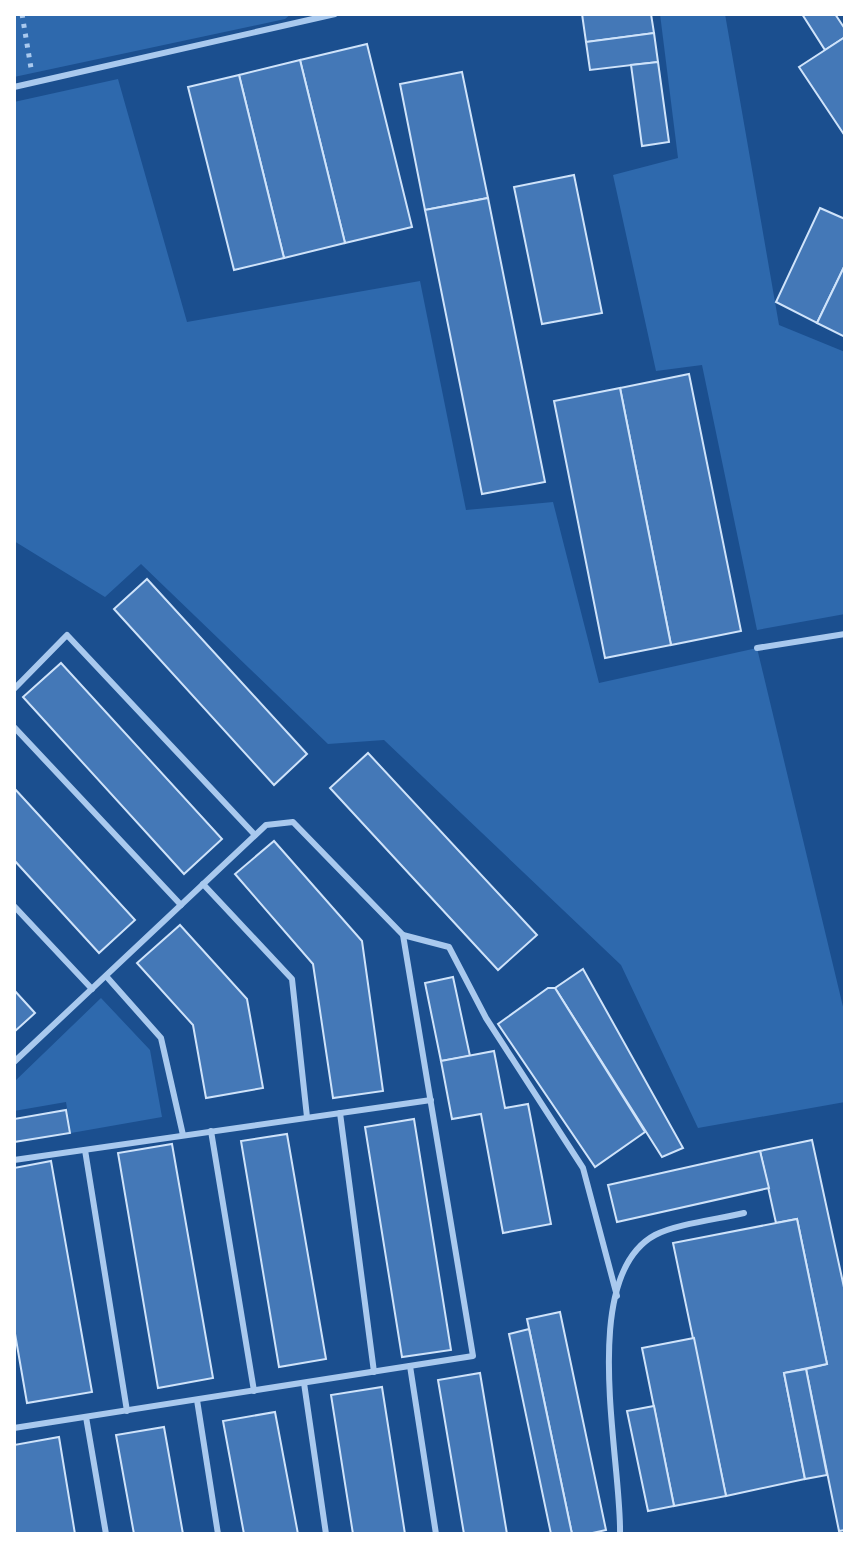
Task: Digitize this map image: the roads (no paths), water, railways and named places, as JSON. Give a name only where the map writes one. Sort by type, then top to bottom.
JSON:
[{"type":"lane","points":[[14,87],[335,14]]},
{"type":"lane","points":[[757,648],[845,634]]},
{"type":"lane","points":[[14,689],[67,635],[255,835]]},
{"type":"lane","points":[[14,727],[181,905]]},
{"type":"lane","points":[[14,1062],[266,825],[293,822],[403,935],[449,947],[486,1018],[583,1168],[617,1296]]},
{"type":"lane","points":[[203,884],[292,979],[307,1117]]},
{"type":"lane","points":[[14,906],[92,989]]},
{"type":"lane","points":[[14,1428],[473,1356],[403,935]]},
{"type":"lane","points":[[106,976],[161,1038],[183,1135]]},
{"type":"lane","points":[[14,1160],[431,1100]]},
{"type":"lane","points":[[340,1113],[374,1372]]},
{"type":"lane","points":[[211,1131],[254,1391]]},
{"type":"lane","points":[[85,1150],[127,1411]]},
{"type":"lane","points":[[620,1534],[608,1344],[617,1296],[630,1256],[655,1235],[744,1213]]},
{"type":"lane","points":[[410,1366],[436,1534]]},
{"type":"lane","points":[[304,1383],[326,1534]]},
{"type":"lane","points":[[197,1400],[218,1534]]},
{"type":"lane","points":[[86,1417],[106,1534]]}]
